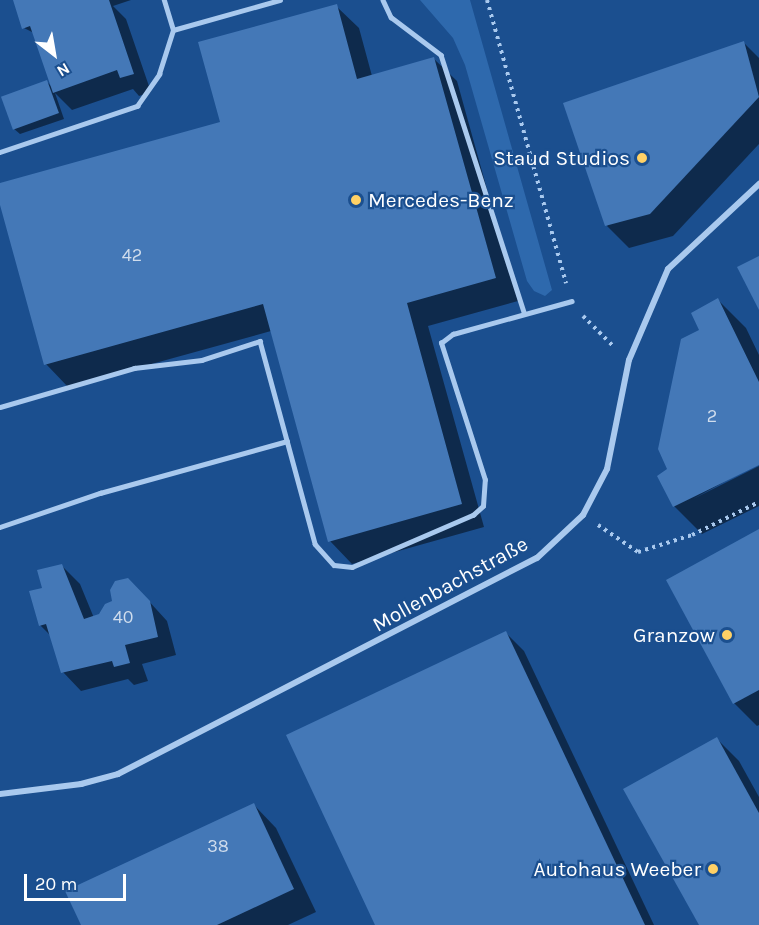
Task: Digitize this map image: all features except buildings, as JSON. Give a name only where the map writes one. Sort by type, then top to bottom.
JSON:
[{"type":"street","name":"Mollenbachstraße","points":[[0,794],[81,784],[118,774],[537,558],[583,515],[608,469],[629,360],[668,269],[759,184]]},
{"type":"lane","points":[[0,152],[137,106],[159,74],[173,30],[164,0]]},
{"type":"lane","points":[[173,30],[280,0]]},
{"type":"lane","points":[[383,0],[391,16],[441,55],[524,312]]},
{"type":"lane","points":[[0,407],[134,368],[202,360],[260,341],[315,544],[334,565],[352,567],[473,515],[483,506],[485,480],[441,343],[453,334],[524,312],[572,302]]},
{"type":"lane","points":[[0,527],[100,493],[287,441]]},
{"type":"path","points":[[487,0],[558,259]]},
{"type":"path","points":[[583,515],[638,552],[692,536],[759,502]]},
{"type":"shaded area","points":[[420,0],[470,0],[552,290],[545,296],[534,291],[527,281],[465,65],[453,38]]},
{"type":"place","name":"Staud Studios","points":[[642,158]]},
{"type":"place","name":"Mercedes-Benz","points":[[356,200]]},
{"type":"place","name":"Granzow","points":[[727,635]]},
{"type":"place","name":"Autohaus Weeber","points":[[713,869]]}]
